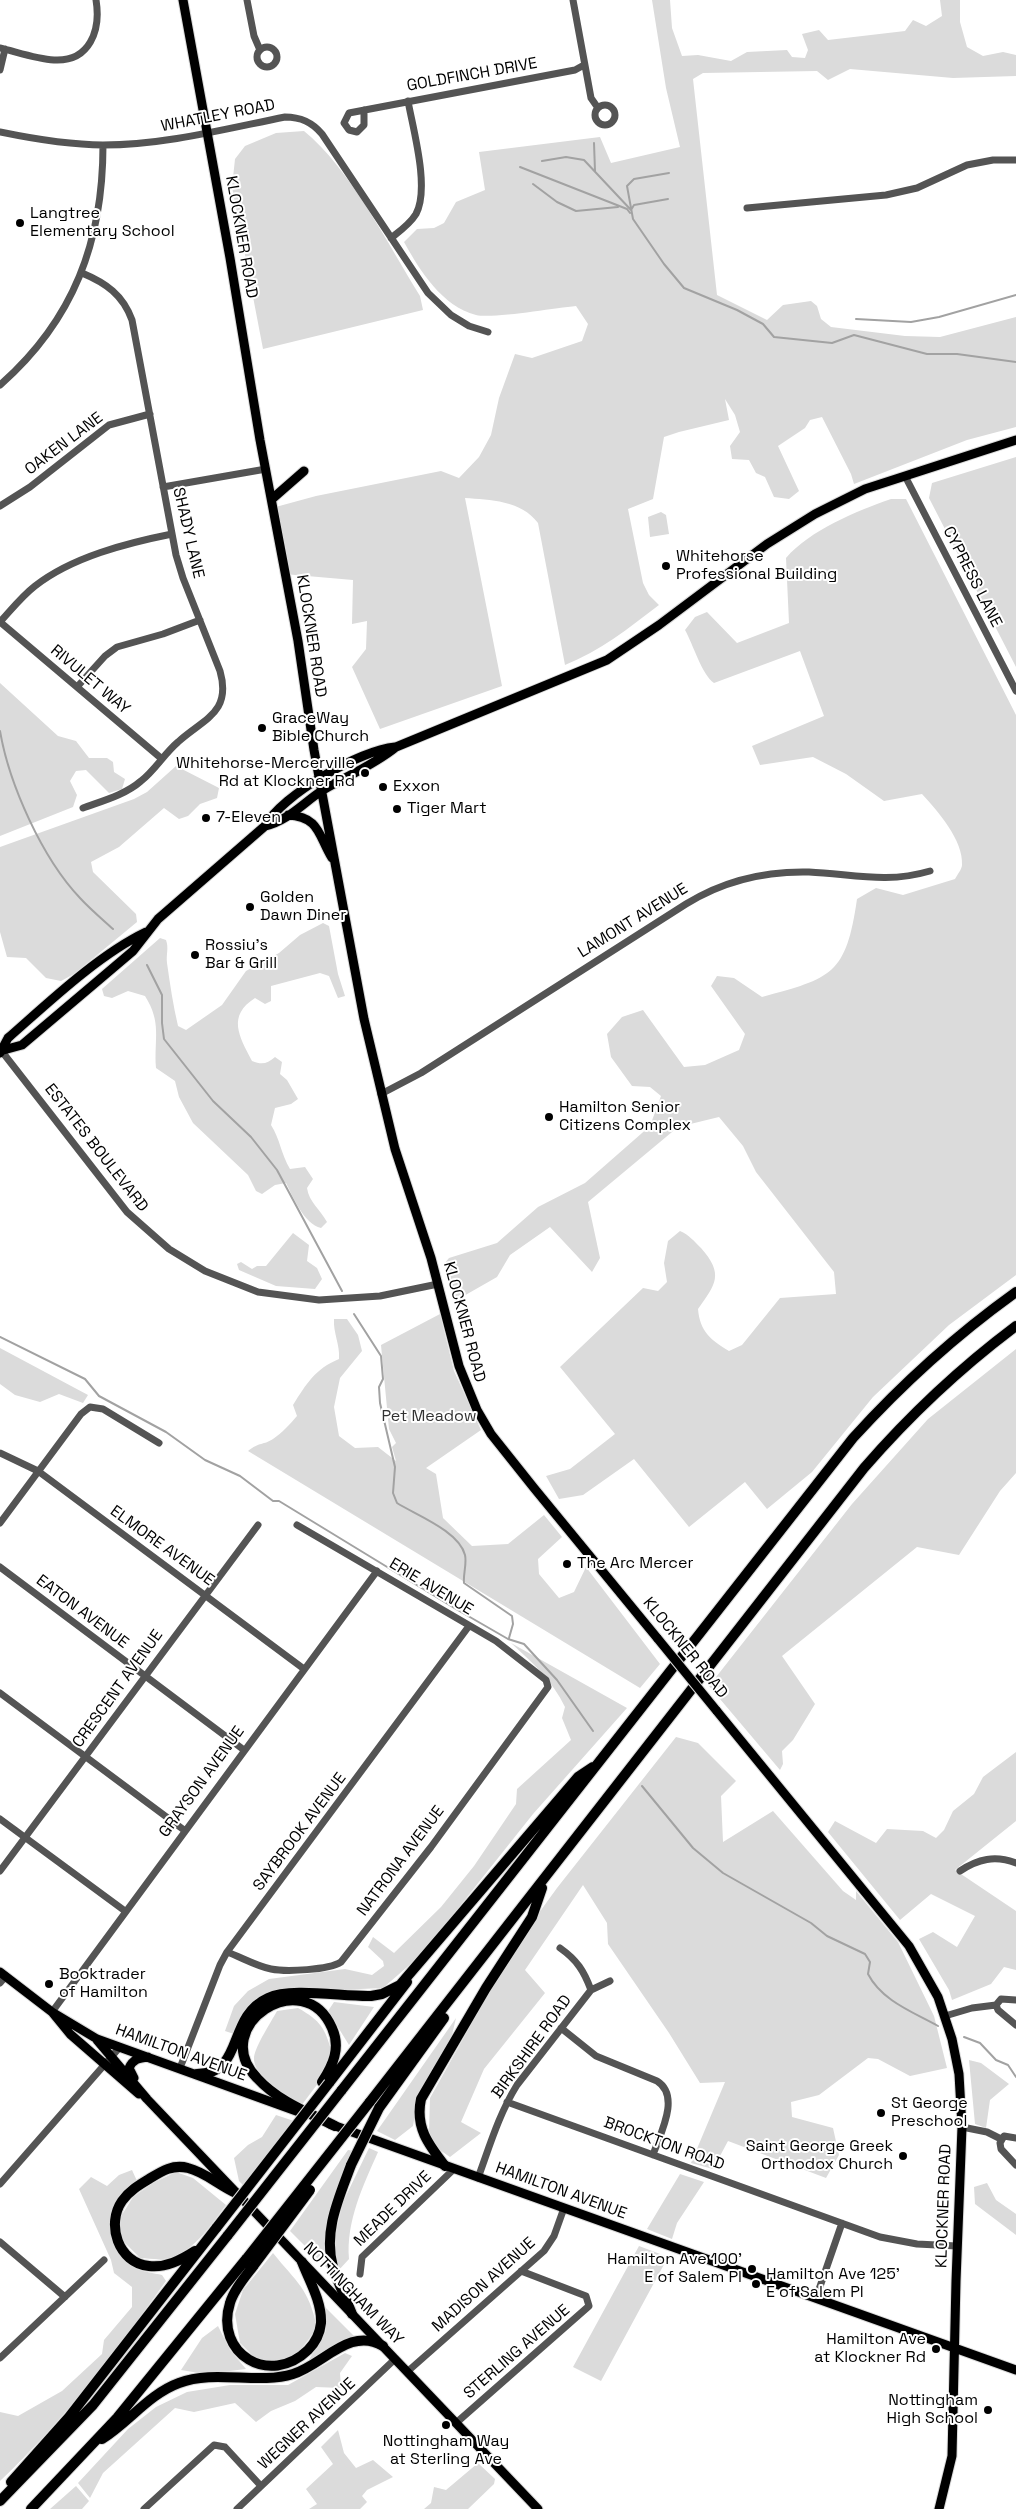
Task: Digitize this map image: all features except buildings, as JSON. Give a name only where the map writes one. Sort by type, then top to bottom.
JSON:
[{"type":"highway","points":[[0,2501],[93,2405],[604,1759],[853,1438],[930,1361],[1016,1292]]},
{"type":"highway","points":[[31,2509],[91,2447],[140,2392],[310,2190],[316,2170],[374,2106],[522,1908],[864,1468],[932,1396],[972,1360],[1016,1326]]},
{"type":"highway","points":[[0,2494],[69,2417],[287,2138],[326,2082],[480,1889],[578,1777],[604,1759]]},
{"type":"highway","points":[[450,2167],[423,2135],[419,2118],[421,2099],[486,1988],[532,1916],[545,1880]]},
{"type":"highway","points":[[196,2074],[211,2074],[222,2067],[227,2061],[242,2023],[260,2002],[278,1994],[359,1996],[382,1994],[400,1985],[432,1949]]},
{"type":"highway","points":[[326,2082],[336,2052],[334,2033],[326,2018],[310,2005],[293,2000],[276,2002],[261,2010],[249,2024],[244,2040],[245,2058],[252,2074],[283,2100],[335,2126]]},
{"type":"highway","points":[[352,2314],[332,2266],[329,2244],[332,2219],[374,2106]]},
{"type":"highway","points":[[202,2246],[168,2265],[147,2266],[138,2264],[126,2255],[118,2242],[114,2226],[118,2209],[122,2201],[135,2188],[164,2170],[172,2168],[196,2170],[236,2193]]},
{"type":"highway","points":[[250,2261],[229,2304],[229,2335],[242,2356],[266,2367],[296,2360],[312,2345],[319,2333],[321,2323],[317,2301],[302,2262]]},
{"type":"highway","points":[[91,2447],[118,2430],[157,2395],[178,2383],[201,2378],[283,2376],[302,2370],[350,2342],[364,2339],[382,2346]]},
{"type":"main road","name":"KLOCKNER ROAD","points":[[183,0],[298,641],[319,779],[361,1004],[397,1156],[438,1284],[462,1378],[483,1420],[534,1488],[910,1946],[930,1979],[945,2016],[959,2074],[962,2127],[952,2456],[939,2509]]},
{"type":"main road","points":[[265,826],[285,818],[322,791],[383,757],[396,747],[607,660],[791,529],[865,489],[1016,440]]},
{"type":"main road","points":[[272,499],[304,471]]},
{"type":"main road","points":[[0,1051],[22,1045],[133,951],[158,919],[265,826],[277,810],[319,779],[366,754],[380,748],[396,747]]},
{"type":"main road","points":[[285,818],[310,819],[335,864]]},
{"type":"main road","points":[[0,1051],[8,1038],[78,979],[126,942],[146,932]]},
{"type":"main road","name":"NOTTINGHAM WAY","points":[[2,1977],[52,2012],[70,2034],[108,2062],[131,2089],[147,2099],[538,2509]]},
{"type":"main road","points":[[52,2012],[97,2039]]},
{"type":"main road","name":"HAMILTON AVENUE","points":[[97,2039],[478,2178],[1016,2370]]},
{"type":"main road","name":"NOTTINGHAM WAY","points":[[97,2039],[108,2062]]},
{"type":"main road","points":[[147,2099],[129,2068],[134,2061],[148,2057]]},
{"type":"street","points":[[0,70],[2,49],[52,60],[75,56],[88,45],[97,30],[98,14],[96,0]]},
{"type":"street","points":[[247,0],[254,36],[260,50]]},
{"type":"street","points":[[573,0],[591,98],[598,108]]},
{"type":"street","name":"GOLDFINCH DRIVE","points":[[364,110],[408,100],[575,70],[584,66]]},
{"type":"street","points":[[391,238],[412,220],[421,198],[420,176],[408,100]]},
{"type":"street","name":"WHATLEY ROAD","points":[[0,132],[50,142],[103,145],[141,143],[285,117],[293,117],[309,122],[322,134],[436,302],[469,326],[488,332]]},
{"type":"street","points":[[0,385],[26,360],[51,329],[82,273],[98,217],[102,192],[103,145]]},
{"type":"street","points":[[747,208],[886,195],[917,188],[967,165],[993,160],[1016,160]]},
{"type":"street","name":"SHADY LANE","points":[[82,273],[112,289],[129,311],[172,534],[183,578],[222,679],[220,702],[212,716],[185,736],[134,787],[83,808]]},
{"type":"street","name":"OAKEN LANE","points":[[0,506],[30,487],[109,425],[150,414]]},
{"type":"street","points":[[163,488],[266,469]]},
{"type":"street","name":"CYPRESS LANE","points":[[904,476],[1016,691]]},
{"type":"street","points":[[0,622],[25,595],[56,574],[122,545],[172,534]]},
{"type":"street","points":[[77,687],[105,656],[117,647],[163,634],[200,620]]},
{"type":"street","name":"RIVULET WAY","points":[[0,622],[162,759]]},
{"type":"street","name":"LAMONT AVENUE","points":[[381,1094],[421,1073],[686,904],[720,886],[756,876],[789,872],[811,872],[886,879],[908,877],[930,871]]},
{"type":"street","name":"ESTATES BOULEVARD","points":[[0,1051],[127,1212],[169,1249],[205,1272],[258,1292],[319,1300],[380,1296],[438,1284]]},
{"type":"street","points":[[0,1523],[81,1414],[90,1407],[103,1409],[159,1443]]},
{"type":"street","name":"ELMORE AVENUE","points":[[0,1453],[38,1472],[304,1668]]},
{"type":"street","name":"CRESCENT AVENUE","points":[[0,1871],[258,1525]]},
{"type":"street","name":"ERIE AVENUE","points":[[298,1525],[496,1641],[546,1680]]},
{"type":"street","name":"EATON AVENUE","points":[[0,1568],[244,1750]]},
{"type":"street","name":"GRAYSON AVENUE","points":[[52,2012],[184,1830],[377,1571]]},
{"type":"street","name":"SAYBROOK AVENUE","points":[[180,2068],[220,1964],[227,1952],[469,1626]]},
{"type":"street","name":"NATRONA AVENUE","points":[[227,1952],[279,1970],[332,1967],[341,1962],[431,1847],[546,1690],[546,1680]]},
{"type":"street","points":[[0,1693],[184,1830]]},
{"type":"street","points":[[0,1818],[125,1911]]},
{"type":"street","points":[[960,1871],[970,1864],[989,1859],[1016,1863]]},
{"type":"street","name":"BIRKSHIRE ROAD","points":[[560,1948],[575,1958],[585,1973],[591,1990]]},
{"type":"street","name":"BIRKSHIRE ROAD","points":[[478,2178],[497,2122],[507,2102],[591,1990],[610,1981]]},
{"type":"street","points":[[996,2005],[997,2001],[1006,1998],[1016,2000]]},
{"type":"street","points":[[945,2016],[972,2008],[996,2005]]},
{"type":"street","points":[[996,2005],[998,2010],[1016,2025]]},
{"type":"street","points":[[561,2028],[596,2056],[657,2081],[665,2088],[669,2104],[653,2155]]},
{"type":"street","points":[[0,2184],[120,2047]]},
{"type":"street","name":"BROCKTON ROAD","points":[[507,2102],[842,2223],[903,2243],[957,2246]]},
{"type":"street","points":[[962,2127],[987,2132],[1001,2139],[1008,2136],[1016,2138]]},
{"type":"street","points":[[1001,2139],[1001,2149],[1016,2165]]},
{"type":"street","name":"MEADE DRIVE","points":[[360,2274],[362,2257],[450,2167]]},
{"type":"street","name":"MADISON AVENUE","points":[[407,2372],[550,2244],[564,2208]]},
{"type":"street","points":[[816,2298],[842,2223]]},
{"type":"street","points":[[0,2242],[66,2297]]},
{"type":"street","points":[[0,2358],[104,2260]]},
{"type":"street","name":"STERLING AVENUE","points":[[456,2423],[588,2309],[588,2299],[521,2271]]},
{"type":"street","name":"WEGNER AVENUE","points":[[237,2509],[395,2359]]},
{"type":"street","points":[[144,2509],[214,2445],[225,2447],[261,2486]]},
{"type":"green space","points":[[652,0],[670,0],[672,28],[682,56],[698,55],[731,61],[747,52],[787,50],[792,57],[805,58],[808,50],[802,34],[819,30],[828,40],[905,31],[913,20],[926,26],[942,16],[940,0],[960,0],[960,22],[967,47],[983,56],[1003,52],[1016,55],[1016,76],[953,78],[850,69],[828,80],[817,71],[703,73],[693,79],[717,295],[767,320],[783,305],[811,301],[817,306],[821,319],[831,327],[905,336],[940,337],[1016,317],[1016,427],[967,440],[854,484],[851,474],[822,417],[810,420],[805,428],[778,446],[799,491],[789,499],[774,497],[765,477],[756,473],[749,460],[732,459],[730,446],[740,432],[735,415],[725,399],[729,420],[664,437],[653,499],[628,509],[643,583],[649,595],[659,605],[602,646],[565,665],[538,523],[531,515],[514,506],[495,501],[465,498],[502,686],[380,729],[352,667],[366,649],[367,621],[352,624],[353,580],[284,574],[272,508],[316,496],[441,471],[459,478],[479,457],[491,435],[499,398],[515,354],[532,358],[582,341],[588,324],[576,306],[484,316],[476,315],[453,304],[433,286],[404,242],[417,229],[434,228],[444,223],[456,202],[485,190],[479,152],[600,137],[611,163],[680,147],[666,88]]},
{"type":"green space","points":[[304,131],[321,146],[337,165],[367,208],[420,296],[423,310],[263,349],[232,187],[235,159],[245,146],[276,133]]},
{"type":"green space","points":[[1016,457],[1016,667],[929,498],[932,483]]},
{"type":"green space","points":[[891,499],[906,499],[1016,715],[1016,1275],[949,1325],[873,1397],[812,1472],[767,1509],[745,1482],[689,1527],[634,1459],[583,1495],[559,1499],[546,1476],[570,1469],[615,1434],[560,1367],[643,1288],[658,1291],[667,1282],[664,1263],[668,1241],[680,1231],[689,1236],[701,1248],[713,1265],[715,1279],[713,1286],[698,1309],[699,1317],[701,1324],[708,1334],[729,1351],[742,1345],[780,1298],[836,1294],[834,1272],[756,1172],[743,1146],[719,1117],[678,1127],[588,1202],[600,1258],[592,1272],[550,1227],[510,1255],[497,1277],[455,1301],[444,1264],[449,1258],[497,1243],[538,1207],[585,1183],[650,1126],[661,1096],[650,1087],[632,1086],[611,1057],[607,1034],[622,1017],[643,1010],[684,1067],[705,1065],[739,1050],[745,1034],[711,986],[717,976],[734,978],[762,997],[820,978],[832,969],[841,958],[853,924],[857,899],[876,888],[903,895],[955,879],[962,865],[959,846],[942,817],[922,794],[884,801],[846,774],[813,757],[760,765],[752,746],[824,716],[800,651],[714,683],[702,666],[685,630],[695,617],[707,612],[737,643],[789,623],[786,558],[808,539],[835,522]]},
{"type":"green space","points":[[661,512],[666,515],[669,534],[650,537],[648,517]]},
{"type":"green space","points":[[0,683],[58,736],[76,741],[89,758],[107,758],[113,762],[114,772],[125,779],[122,789],[109,793],[86,770],[76,771],[70,781],[77,795],[73,807],[0,836]]},
{"type":"green space","points":[[176,766],[219,788],[217,798],[200,804],[188,816],[179,819],[164,808],[119,847],[91,862],[93,872],[136,914],[137,922],[74,974],[61,981],[46,978],[26,958],[7,957],[0,932],[0,847],[134,799],[147,792]]},
{"type":"green space","points":[[323,923],[329,926],[338,974],[345,996],[338,998],[329,976],[320,973],[271,986],[271,1001],[265,1004],[255,998],[246,1005],[238,1019],[240,1035],[252,1061],[264,1063],[275,1057],[282,1062],[280,1074],[287,1080],[298,1099],[291,1104],[275,1108],[271,1125],[290,1169],[305,1167],[313,1179],[307,1188],[312,1201],[327,1222],[321,1228],[304,1216],[286,1183],[275,1185],[262,1194],[256,1191],[248,1175],[193,1123],[179,1097],[175,1081],[156,1068],[154,1014],[145,996],[128,991],[112,998],[104,996],[102,989],[160,938],[166,940],[167,963],[176,1018],[178,1026],[186,1030],[222,1005],[246,971],[279,953],[300,935]]},
{"type":"green space","points":[[293,1233],[309,1245],[307,1261],[317,1268],[322,1279],[315,1289],[276,1286],[239,1270],[237,1264],[241,1262],[252,1269],[257,1266],[266,1266]]},
{"type":"green space","name":"Pet Meadow","points":[[440,1314],[454,1371],[481,1430],[426,1468],[436,1474],[443,1518],[472,1546],[508,1544],[544,1515],[562,1537],[538,1559],[539,1574],[559,1598],[574,1592],[586,1567],[660,1664],[640,1688],[248,1451],[273,1439],[297,1416],[293,1405],[307,1383],[324,1367],[339,1359],[334,1319],[347,1319],[358,1335],[362,1351],[340,1378],[334,1407],[339,1436],[355,1448],[378,1447],[396,1461],[392,1447],[396,1443],[389,1429],[381,1345]]},
{"type":"green space","points":[[0,1348],[88,1395],[83,1403],[59,1394],[40,1402],[15,1395],[0,1384]]},
{"type":"green space","points":[[1016,1349],[1016,1473],[1000,1491],[959,1555],[917,1547],[782,1656],[815,1704],[793,1740],[782,1751],[783,1764],[780,1770],[709,1686],[852,1504],[928,1419]]},
{"type":"green space","points":[[511,1643],[627,1708],[533,1814],[421,1955],[383,1988],[271,1993],[234,2034],[225,2031],[234,2006],[248,1991],[269,1979],[345,1969],[372,1975],[384,1966],[383,1961],[368,1947],[373,1937],[394,1953],[441,1907],[474,1866],[516,1804],[517,1789],[571,1740],[562,1718],[565,1707],[560,1697],[541,1672]]},
{"type":"green space","points":[[676,1737],[698,1743],[736,1781],[721,1796],[723,1842],[773,1811],[843,1891],[856,1900],[856,1891],[898,1942],[934,2016],[947,2068],[910,2076],[878,2059],[868,2058],[819,2095],[791,2102],[792,2117],[833,2128],[839,2155],[826,2178],[728,2141],[713,2169],[691,2163],[725,2082],[700,2083],[669,2033],[608,1944],[607,1923],[583,1885],[525,1970],[545,1993],[484,2069],[461,2122],[481,2133],[450,2157],[434,2146],[429,2131],[430,2098],[515,1946],[557,1888]]},
{"type":"green space","points":[[1016,1752],[1016,1821],[955,1870],[1016,1911],[1016,1970],[1004,1967],[991,1984],[952,2000],[949,1990],[919,1939],[933,1932],[957,1947],[975,1916],[931,1894],[900,1920],[828,1832],[835,1821],[876,1843],[887,1829],[923,1831],[936,1838],[944,1830],[953,1811],[974,1794],[983,1777]]},
{"type":"green space","points":[[334,2002],[374,2007],[349,2045],[328,2011]]},
{"type":"green space","points":[[298,2008],[312,2017],[321,2026],[332,2053],[319,2082],[301,2106],[264,2078],[255,2064],[254,2057],[277,2011]]},
{"type":"green space","points":[[456,2018],[452,2035],[418,2097],[413,2126],[395,2140],[377,2131]]},
{"type":"green space","points":[[969,2060],[981,2063],[1009,2084],[990,2100],[986,2128],[975,2124]]},
{"type":"green space","points":[[276,2115],[294,2121],[244,2186],[239,2181],[234,2158],[248,2145],[262,2137]]},
{"type":"green space","points":[[369,2148],[378,2152],[361,2191],[353,2217],[350,2231],[349,2259],[338,2271],[334,2240],[343,2202]]},
{"type":"green space","points":[[348,2150],[355,2151],[335,2196],[325,2238],[329,2270],[290,2231]]},
{"type":"green space","points":[[132,2170],[137,2181],[120,2195],[115,2203],[111,2215],[111,2232],[117,2250],[128,2264],[141,2270],[162,2275],[166,2281],[88,2385],[46,2434],[0,2481],[0,2412],[18,2416],[62,2391],[102,2354],[104,2340],[132,2307],[132,2287],[114,2273],[111,2260],[79,2189],[91,2177],[107,2186],[119,2175]]},
{"type":"green space","points":[[176,2172],[193,2178],[226,2205],[200,2238],[183,2252],[164,2259],[140,2258],[123,2241],[118,2221],[133,2197],[153,2183]]},
{"type":"green space","points":[[680,2174],[704,2182],[677,2223],[672,2239],[647,2229]]},
{"type":"green space","points":[[987,2183],[996,2200],[1016,2214],[1016,2235],[975,2204],[974,2187]]},
{"type":"green space","points":[[639,2246],[668,2257],[601,2381],[573,2367]]},
{"type":"green space","points":[[273,2253],[301,2286],[310,2303],[317,2327],[305,2345],[294,2355],[288,2358],[258,2361],[240,2343],[235,2314],[243,2290]]},
{"type":"green space","points":[[325,2307],[354,2336],[307,2363],[326,2331]]},
{"type":"green space","points":[[218,2326],[230,2350],[246,2369],[205,2374],[181,2370],[202,2338]]},
{"type":"green space","points":[[345,2353],[352,2356],[340,2373],[341,2388],[316,2387],[295,2401],[271,2411],[256,2422],[235,2403],[194,2412],[175,2408],[103,2473],[90,2498],[78,2483],[128,2429],[156,2407],[187,2392],[230,2385],[288,2385]]},
{"type":"green space","points":[[338,2430],[344,2453],[356,2468],[373,2460],[393,2477],[367,2490],[362,2496],[367,2502],[360,2509],[309,2509],[317,2504],[306,2489],[333,2464],[321,2447]]},
{"type":"green space","points":[[478,2463],[495,2479],[494,2484],[468,2509],[424,2509],[431,2503],[434,2487],[446,2490]]},
{"type":"green space","points":[[76,2486],[89,2501],[82,2509],[50,2509]]},
{"type":"waterway","points":[[594,143],[595,171]]},
{"type":"waterway","points":[[542,161],[566,157],[584,160],[631,210],[634,205],[668,199]]},
{"type":"waterway","points":[[520,167],[627,209],[630,213]]},
{"type":"waterway","points":[[669,173],[634,179],[627,186],[633,219],[664,264],[684,288],[737,310],[763,324],[774,337],[832,343],[854,335],[927,354],[957,354],[1016,362]]},
{"type":"waterway","points":[[533,184],[557,202],[576,211],[618,207]]},
{"type":"waterway","points":[[856,319],[911,322],[939,317],[1016,295]]},
{"type":"waterway","points":[[0,731],[4,752],[19,797],[40,842],[66,882],[113,929]]},
{"type":"waterway","points":[[147,965],[162,995],[164,1039],[213,1101],[251,1137],[277,1170],[342,1291]]},
{"type":"waterway","points":[[354,1314],[381,1356],[383,1379],[379,1387],[380,1403],[395,1467],[393,1493],[397,1503],[436,1524],[455,1538],[465,1555],[464,1583],[512,1616],[513,1624],[509,1638]]},
{"type":"waterway","points":[[0,1337],[85,1379],[99,1396],[166,1432],[205,1460],[240,1476],[273,1501],[279,1501],[508,1639],[524,1644],[557,1680],[593,1731]]},
{"type":"waterway","points":[[642,1786],[693,1848],[723,1873],[811,1923],[827,1936],[865,1954],[870,1962],[868,1974],[881,1992],[899,2005],[938,2026]]},
{"type":"waterway","points":[[964,2037],[980,2043],[996,2060],[1008,2065],[1016,2077]]},
{"type":"place","name":"Langtree Elementary School","points":[[20,223]]},
{"type":"place","name":"Whitehorse Professional Building","points":[[666,566]]},
{"type":"place","name":"GraceWay Bible Church","points":[[262,728]]},
{"type":"place","name":"Whitehorse-Mercerville Rd at Klockner Rd","points":[[365,773]]},
{"type":"place","name":"Exxon","points":[[383,787]]},
{"type":"place","name":"Tiger Mart","points":[[397,809]]},
{"type":"place","name":"7-Eleven","points":[[206,818]]},
{"type":"place","name":"Golden Dawn Diner","points":[[250,907]]},
{"type":"place","name":"Rossiu's Bar & Grill","points":[[195,955]]},
{"type":"place","name":"Hamilton Senior Citizens Complex","points":[[549,1117]]},
{"type":"place","name":"The Arc Mercer","points":[[567,1564]]},
{"type":"place","name":"Booktrader of Hamilton","points":[[49,1984]]},
{"type":"place","name":"St George Preschool","points":[[881,2113]]},
{"type":"place","name":"Saint George Greek Orthodox Church","points":[[903,2156]]},
{"type":"place","name":"Hamilton Ave 100' E of Salem Pl","points":[[752,2269]]},
{"type":"place","name":"Hamilton Ave 125' E of Salem Pl","points":[[756,2284]]},
{"type":"place","name":"Hamilton Ave at Klockner Rd","points":[[936,2349]]},
{"type":"place","name":"Nottingham High School","points":[[988,2410]]},
{"type":"place","name":"Nottingham Way at Sterling Ave","points":[[446,2425]]}]
